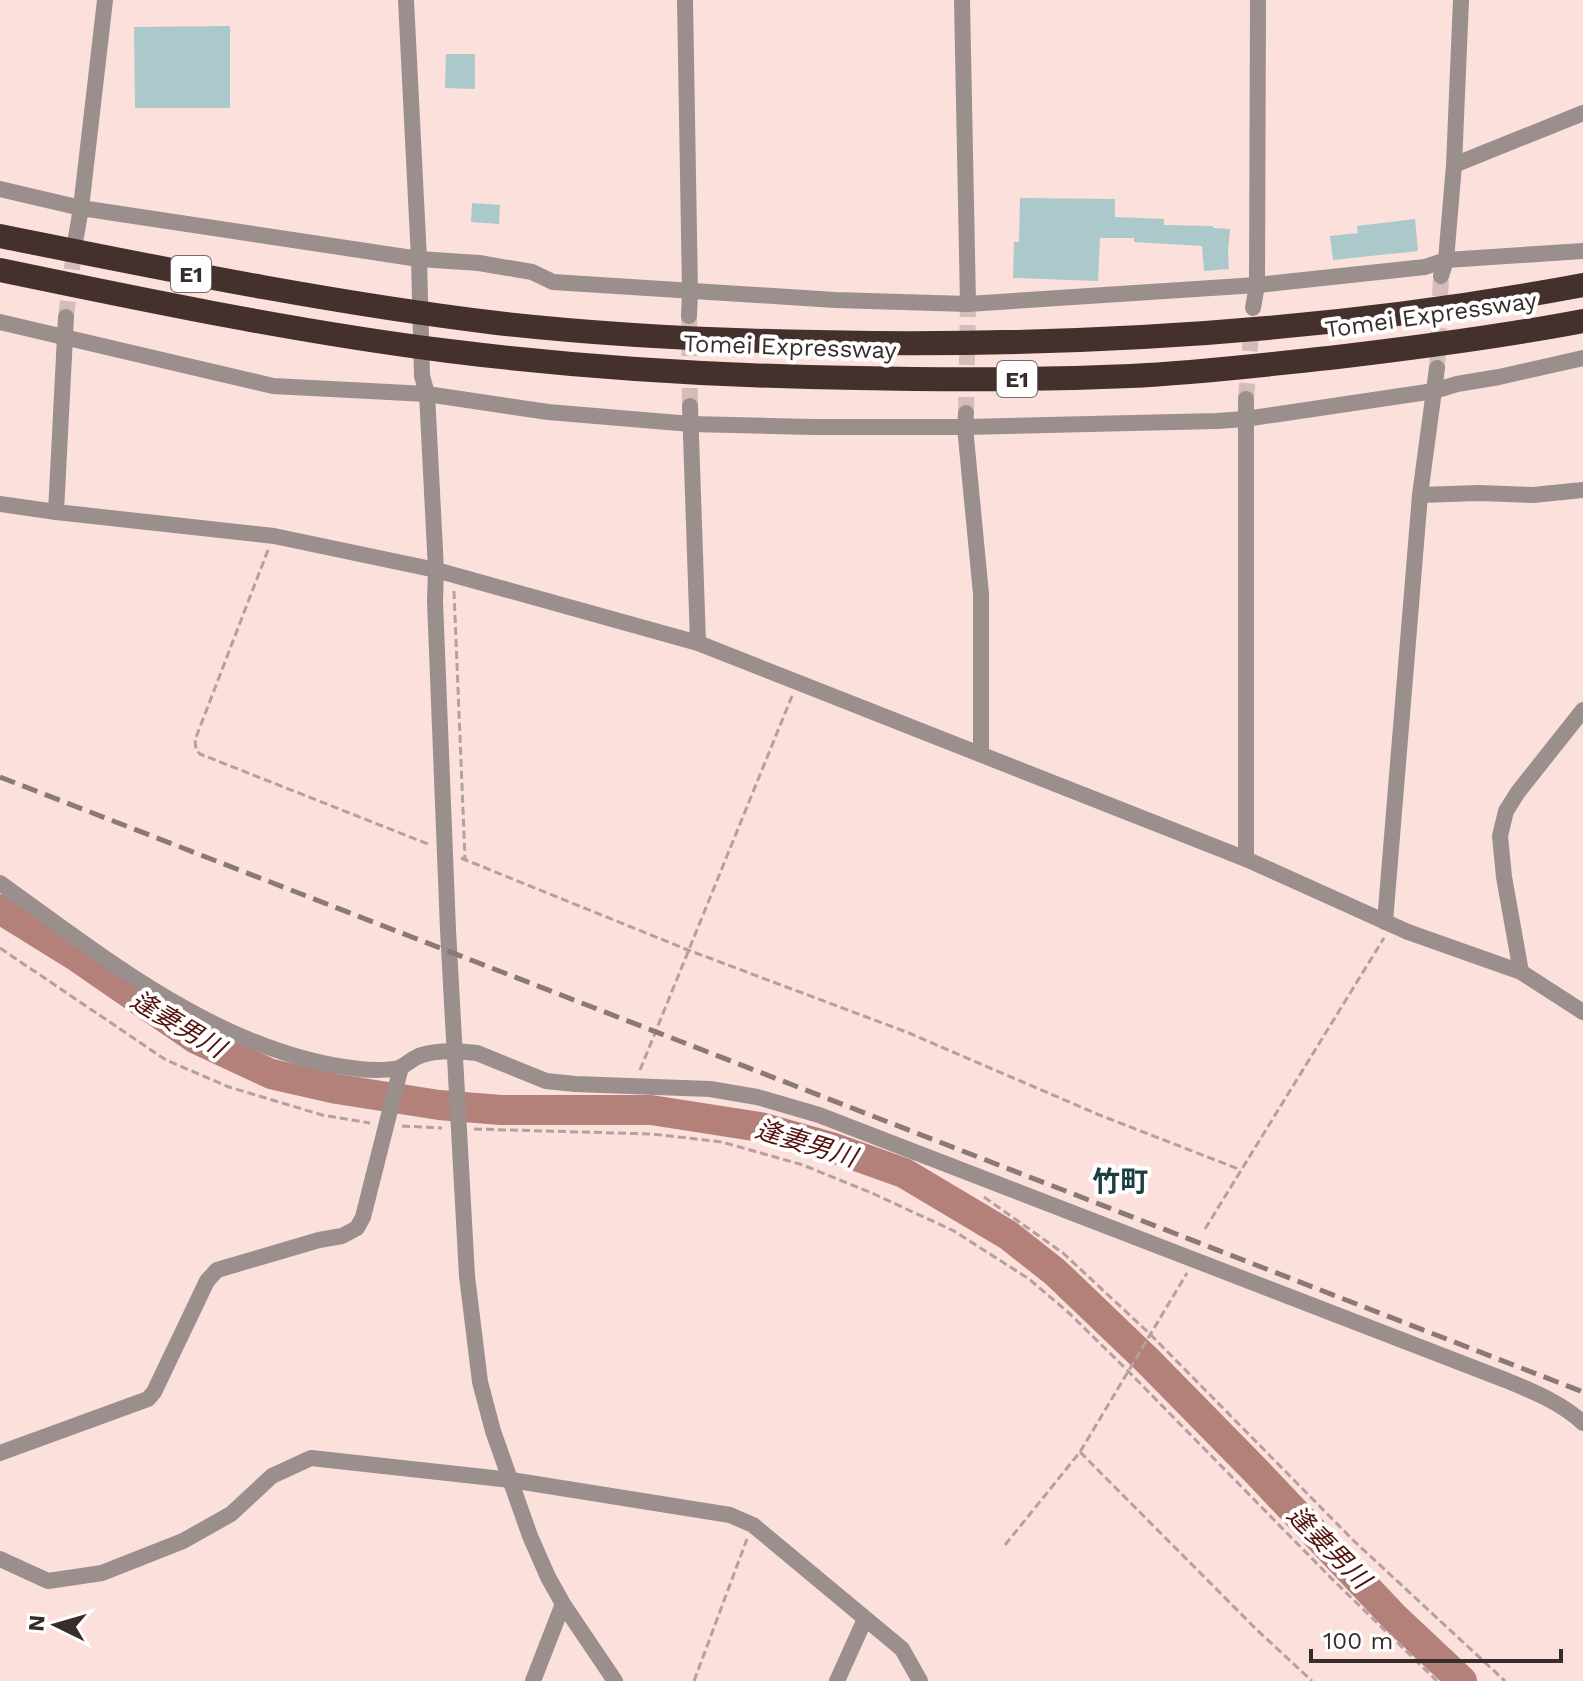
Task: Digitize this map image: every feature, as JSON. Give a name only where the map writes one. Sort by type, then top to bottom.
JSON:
[{"type":"highway","name":"Tomei Expressway","points":[[0,236],[181,273],[450,317],[636,335],[778,342],[977,344],[1133,339],[1389,316],[1512,299],[1583,285]]},
{"type":"highway","name":"Tomei Expressway","points":[[0,270],[175,307],[448,351],[635,369],[776,377],[993,380],[1132,376],[1273,364],[1499,336],[1583,321]]},
{"type":"street","points":[[76,237],[105,0]]},
{"type":"street","points":[[406,0],[422,376],[427,394],[436,570],[448,930],[467,1276],[480,1382],[493,1431],[548,1577],[615,1681]]},
{"type":"street","points":[[685,0],[689,316]]},
{"type":"street","points":[[962,0],[968,304]]},
{"type":"street","points":[[1253,308],[1257,285],[1258,0]]},
{"type":"street","points":[[1443,268],[1454,165],[1461,0]]},
{"type":"street","points":[[1454,165],[1583,113]]},
{"type":"street","points":[[0,189],[81,208],[419,259],[479,263],[532,272],[553,282],[835,300],[968,304],[1257,285],[1583,251]]},
{"type":"street","points":[[56,512],[66,317]]},
{"type":"street","points":[[0,322],[273,386],[427,394],[548,412],[691,424],[812,427],[966,420],[1245,419],[1434,391],[1583,358]]},
{"type":"street","points":[[1395,926],[1420,495],[1437,368]]},
{"type":"street","points":[[1246,399],[1246,859]]},
{"type":"street","points":[[690,406],[698,643]]},
{"type":"street","points":[[966,420],[981,594],[981,754]]},
{"type":"street","points":[[1420,495],[1533,495],[1583,490]]},
{"type":"street","points":[[0,504],[274,536],[436,570],[698,643],[1246,859],[1395,926],[1521,972],[1583,1012]]},
{"type":"street","points":[[1521,972],[1500,836],[1506,811],[1518,792],[1583,710]]},
{"type":"street","points":[[0,883],[169,1000],[225,1029],[260,1045],[341,1067],[376,1070],[401,1067]]},
{"type":"street","points":[[0,1453],[148,1399],[207,1281],[217,1270],[342,1236],[357,1228],[363,1217],[401,1067],[408,1060],[425,1053],[467,1052],[477,1053],[546,1081],[710,1089],[757,1097],[819,1115],[1508,1381],[1574,1414],[1583,1423]]},
{"type":"street","points":[[0,1559],[48,1581],[102,1573],[183,1541],[231,1514],[272,1476],[311,1458],[511,1480],[730,1515],[753,1525],[902,1649],[920,1681]]},
{"type":"street","points":[[533,1681],[563,1604]]},
{"type":"street","points":[[837,1681],[865,1619]]},
{"type":"path","points":[[274,536],[195,740],[196,750],[428,844]]},
{"type":"path","points":[[454,575],[465,860]]},
{"type":"path","points":[[634,1085],[797,683]]},
{"type":"path","points":[[452,855],[688,950],[909,1033],[1097,1114],[1241,1170]]},
{"type":"path","points":[[1205,1229],[1395,926]]},
{"type":"path","points":[[0,948],[166,1060],[243,1091],[322,1115],[449,1128]]},
{"type":"path","points":[[465,1128],[652,1134],[722,1142],[803,1165],[954,1231],[1029,1279],[1130,1368],[1331,1578],[1437,1681]]},
{"type":"path","points":[[984,1197],[1063,1253],[1150,1334],[1354,1541],[1505,1681]]},
{"type":"path","points":[[1005,1545],[1080,1452],[1195,1260]]},
{"type":"path","points":[[1080,1452],[1312,1681]]},
{"type":"path","points":[[694,1681],[753,1525]]},
{"type":"building","points":[[230,26],[230,108],[135,108],[134,27]]},
{"type":"building","points":[[446,54],[475,54],[475,89],[445,88]]},
{"type":"building","points":[[1020,198],[1115,199],[1115,217],[1164,219],[1164,225],[1230,229],[1229,269],[1204,271],[1202,246],[1134,242],[1134,238],[1100,238],[1098,281],[1013,278],[1014,242],[1019,242]]},
{"type":"building","points":[[472,203],[500,205],[499,224],[471,222]]},
{"type":"building","points":[[1415,219],[1418,251],[1333,260],[1330,236],[1358,233],[1357,226]]},
{"type":"waterway","name":"逢妻男川","points":[[0,909],[74,955],[196,1039],[271,1074],[337,1089],[439,1105],[501,1110],[651,1110],[760,1127],[831,1147],[904,1173],[1008,1235],[1055,1272],[1147,1360],[1395,1618],[1462,1681]]},
{"type":"tunnel","points":[[66,317],[75,243]]},
{"type":"tunnel","points":[[1437,368],[1441,276]]},
{"type":"tunnel","points":[[966,413],[968,304]]},
{"type":"tunnel","points":[[689,316],[690,406]]},
{"type":"tunnel","points":[[1246,399],[1252,321]]},
{"type":"railway","points":[[0,777],[1583,1392]]},
{"type":"district","name":"竹町","points":[[1120,1181]]}]
